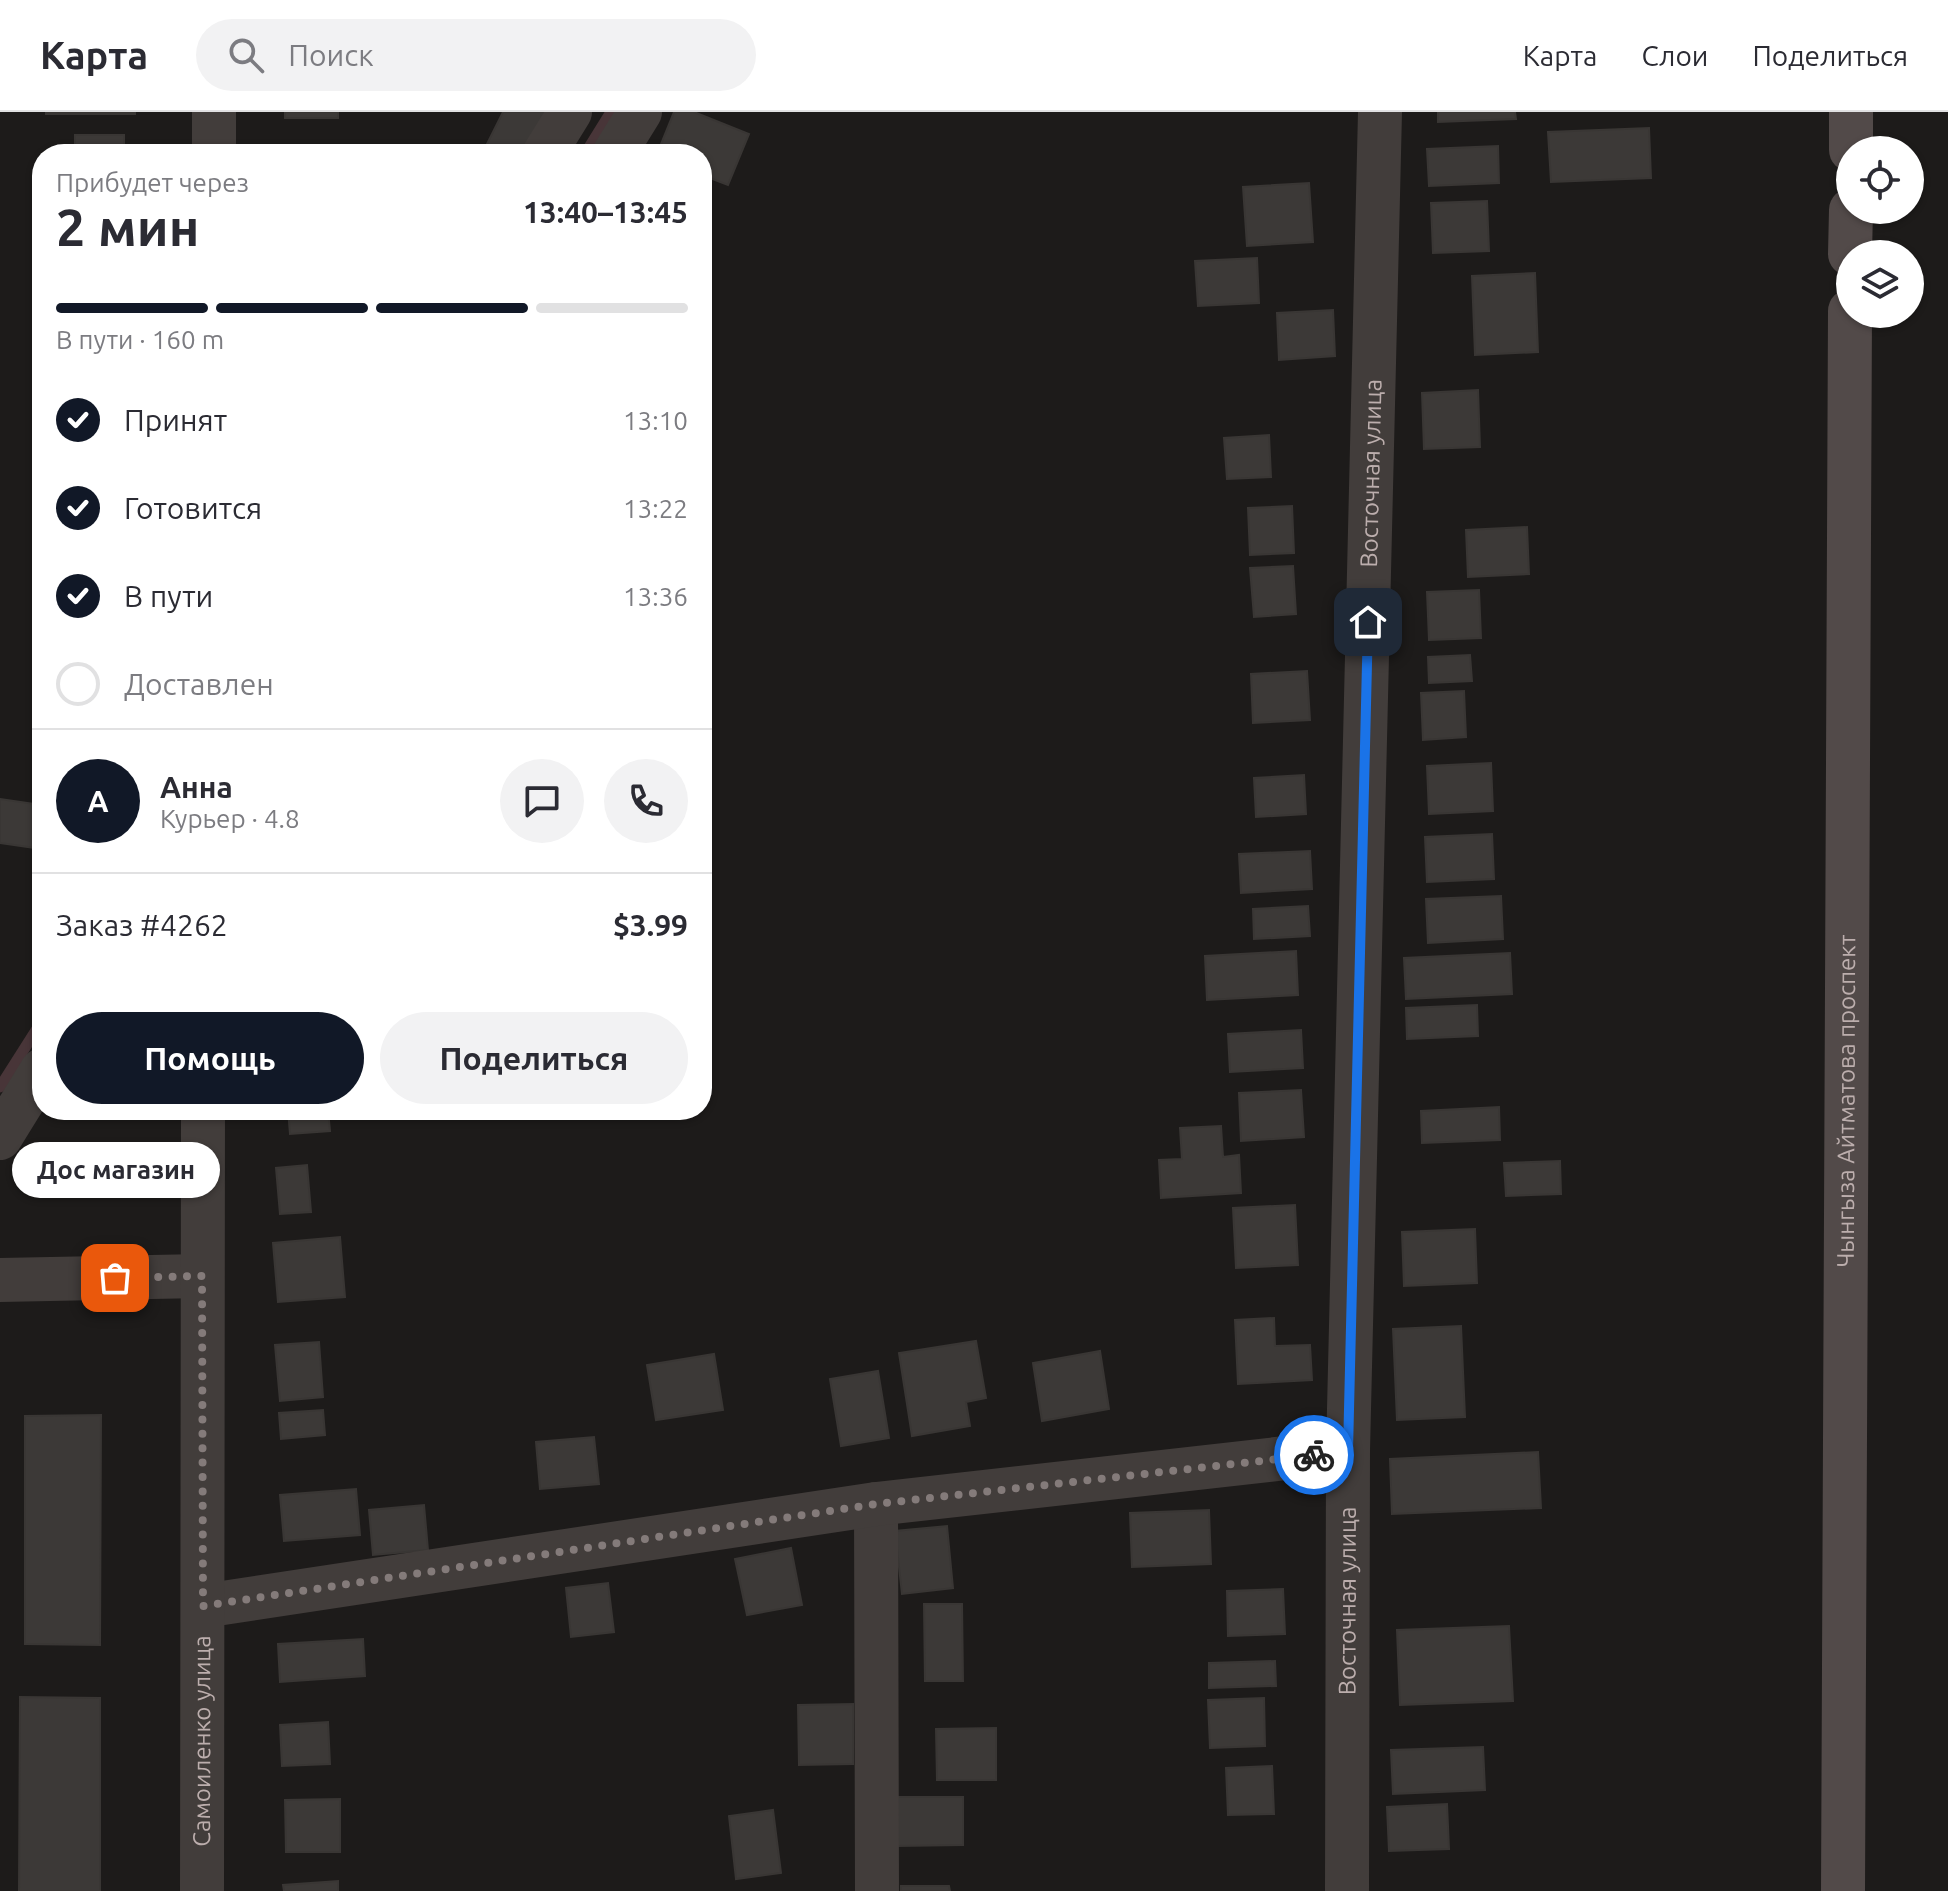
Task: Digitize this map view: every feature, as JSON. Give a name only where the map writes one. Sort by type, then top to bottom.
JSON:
[{"type":"main road","points":[[1851,112],[1851,136]]},
{"type":"main road","name":"Чынгыза Айтматова проспект","points":[[1843,1891],[1850,328]]},
{"type":"street","points":[[214,112],[214,144]]},
{"type":"street","points":[[550,144],[570,112]]},
{"type":"street","points":[[620,144],[640,112]]},
{"type":"street","name":"Восточная улица","points":[[1347,1891],[1348,1451],[1380,112]]},
{"type":"street","points":[[0,1138],[32,1086]]},
{"type":"street","name":"Самоиленко улица","points":[[202,1891],[203,1120]]},
{"type":"street","points":[[0,1280],[202,1276]]},
{"type":"street","points":[[203,1606],[876,1504],[1348,1451]]},
{"type":"street","points":[[876,1504],[877,1891]]},
{"type":"building","points":[[135,112],[135,114],[46,114]]},
{"type":"building","points":[[285,112],[338,112],[338,118],[285,118]]},
{"type":"building","points":[[503,112],[546,112],[530,144],[487,144]]},
{"type":"building","points":[[674,112],[694,112],[749,134],[728,185],[712,179],[712,144],[661,144]]},
{"type":"building","points":[[1438,112],[1515,112],[1516,119],[1438,122]]},
{"type":"building","points":[[1649,128],[1651,178],[1551,182],[1548,132]]},
{"type":"building","points":[[75,135],[124,135],[124,144],[75,144]]},
{"type":"building","points":[[1498,146],[1499,183],[1429,186],[1427,149]]},
{"type":"building","points":[[1309,183],[1313,242],[1247,246],[1243,187]]},
{"type":"building","points":[[1487,201],[1489,251],[1433,253],[1431,203]]},
{"type":"building","points":[[1257,258],[1259,303],[1198,306],[1195,261]]},
{"type":"building","points":[[1535,273],[1538,352],[1475,355],[1472,276]]},
{"type":"building","points":[[1333,310],[1335,356],[1279,360],[1277,313]]},
{"type":"building","points":[[1478,390],[1480,447],[1424,449],[1422,393]]},
{"type":"building","points":[[1269,435],[1271,477],[1227,479],[1224,438]]},
{"type":"building","points":[[1292,506],[1294,553],[1250,555],[1248,508]]},
{"type":"building","points":[[1527,527],[1529,574],[1468,577],[1466,530]]},
{"type":"building","points":[[1293,566],[1296,614],[1254,617],[1250,568]]},
{"type":"building","points":[[1479,590],[1481,638],[1429,640],[1427,592]]},
{"type":"building","points":[[1470,655],[1472,681],[1429,683],[1428,657]]},
{"type":"building","points":[[1307,671],[1310,720],[1253,723],[1251,674]]},
{"type":"building","points":[[1464,691],[1466,737],[1423,740],[1421,693]]},
{"type":"building","points":[[1491,763],[1493,811],[1429,814],[1427,766]]},
{"type":"building","points":[[1304,775],[1306,814],[1256,817],[1254,778]]},
{"type":"building","points":[[0,799],[32,804],[32,848],[0,843]]},
{"type":"building","points":[[1492,834],[1494,879],[1427,882],[1425,837]]},
{"type":"building","points":[[1310,851],[1312,889],[1241,893],[1239,854]]},
{"type":"building","points":[[1501,896],[1503,939],[1428,943],[1426,899]]},
{"type":"building","points":[[1308,906],[1310,936],[1254,939],[1253,909]]},
{"type":"building","points":[[1296,951],[1298,995],[1207,1000],[1205,956]]},
{"type":"building","points":[[1510,953],[1512,994],[1406,999],[1404,958]]},
{"type":"building","points":[[1477,1005],[1478,1036],[1407,1039],[1406,1008]]},
{"type":"building","points":[[1301,1030],[1303,1068],[1230,1072],[1228,1034]]},
{"type":"building","points":[[1301,1090],[1304,1137],[1241,1141],[1239,1093]]},
{"type":"building","points":[[1499,1107],[1500,1140],[1422,1143],[1421,1111]]},
{"type":"building","points":[[289,1120],[329,1120],[330,1131],[290,1134]]},
{"type":"building","points":[[1221,1126],[1223,1157],[1239,1155],[1241,1193],[1161,1198],[1159,1160],[1182,1159],[1180,1128]]},
{"type":"building","points":[[1560,1161],[1561,1194],[1506,1196],[1504,1163]]},
{"type":"building","points":[[307,1165],[311,1212],[280,1214],[276,1168]]},
{"type":"building","points":[[1295,1205],[1298,1265],[1236,1268],[1233,1208]]},
{"type":"building","points":[[1475,1229],[1477,1283],[1404,1286],[1402,1232]]},
{"type":"building","points":[[340,1237],[345,1297],[278,1302],[273,1243]]},
{"type":"building","points":[[1274,1318],[1275,1346],[1310,1345],[1312,1380],[1238,1384],[1235,1320]]},
{"type":"building","points":[[1461,1326],[1465,1417],[1397,1420],[1393,1329]]},
{"type":"building","points":[[976,1341],[986,1398],[966,1402],[970,1426],[912,1436],[899,1353]]},
{"type":"building","points":[[319,1342],[323,1397],[280,1401],[275,1345]]},
{"type":"building","points":[[1100,1351],[1109,1409],[1042,1421],[1033,1363]]},
{"type":"building","points":[[714,1354],[723,1410],[656,1420],[647,1365]]},
{"type":"building","points":[[878,1371],[889,1438],[841,1446],[830,1379]]},
{"type":"building","points":[[323,1410],[325,1435],[281,1439],[279,1413]]},
{"type":"building","points":[[101,1415],[100,1645],[25,1644],[25,1416]]},
{"type":"building","points":[[594,1437],[599,1484],[540,1489],[536,1442]]},
{"type":"building","points":[[1538,1452],[1541,1508],[1392,1514],[1390,1459]]},
{"type":"building","points":[[356,1489],[360,1535],[284,1541],[280,1495]]},
{"type":"building","points":[[424,1505],[428,1550],[373,1555],[369,1510]]},
{"type":"building","points":[[1209,1510],[1211,1564],[1132,1567],[1130,1513]]},
{"type":"building","points":[[947,1526],[953,1588],[902,1594],[895,1531]]},
{"type":"building","points":[[791,1548],[802,1605],[747,1615],[735,1559]]},
{"type":"building","points":[[608,1583],[614,1632],[571,1637],[566,1588]]},
{"type":"building","points":[[1283,1589],[1285,1634],[1228,1636],[1227,1591]]},
{"type":"building","points":[[924,1604],[962,1604],[963,1681],[925,1681]]},
{"type":"building","points":[[1509,1626],[1513,1701],[1400,1705],[1397,1630]]},
{"type":"building","points":[[363,1639],[365,1676],[280,1682],[278,1644]]},
{"type":"building","points":[[1275,1661],[1276,1686],[1209,1688],[1209,1663]]},
{"type":"building","points":[[20,1697],[100,1698],[100,1891],[19,1891]]},
{"type":"building","points":[[1264,1698],[1265,1746],[1210,1748],[1208,1700]]},
{"type":"building","points":[[853,1704],[853,1764],[799,1765],[798,1705]]},
{"type":"building","points":[[328,1722],[330,1764],[282,1766],[280,1725]]},
{"type":"building","points":[[996,1728],[996,1780],[937,1780],[936,1729]]},
{"type":"building","points":[[1483,1747],[1485,1790],[1393,1794],[1391,1750]]},
{"type":"building","points":[[1272,1766],[1274,1814],[1228,1815],[1226,1768]]},
{"type":"building","points":[[898,1797],[963,1797],[963,1845],[898,1846]]},
{"type":"building","points":[[340,1799],[340,1852],[286,1852],[285,1800]]},
{"type":"building","points":[[1447,1804],[1449,1849],[1389,1851],[1387,1807]]},
{"type":"building","points":[[773,1810],[781,1873],[736,1879],[729,1816]]},
{"type":"building","points":[[338,1881],[338,1891],[284,1891],[283,1885]]},
{"type":"building","points":[[901,1886],[949,1886],[950,1891],[901,1891]]},
{"type":"waterway","points":[[591,144],[611,112]]},
{"type":"waterway","points":[[0,1087],[32,1037]]},
{"type":"way so far","points":[[115,1278],[202,1276],[203,1606],[876,1504],[1314,1455]]},
{"type":"place","name":"Дос магазин","points":[[115,1278]]},
{"type":"route","points":[[1314,1455],[1348,1451],[1368,622]]}]
